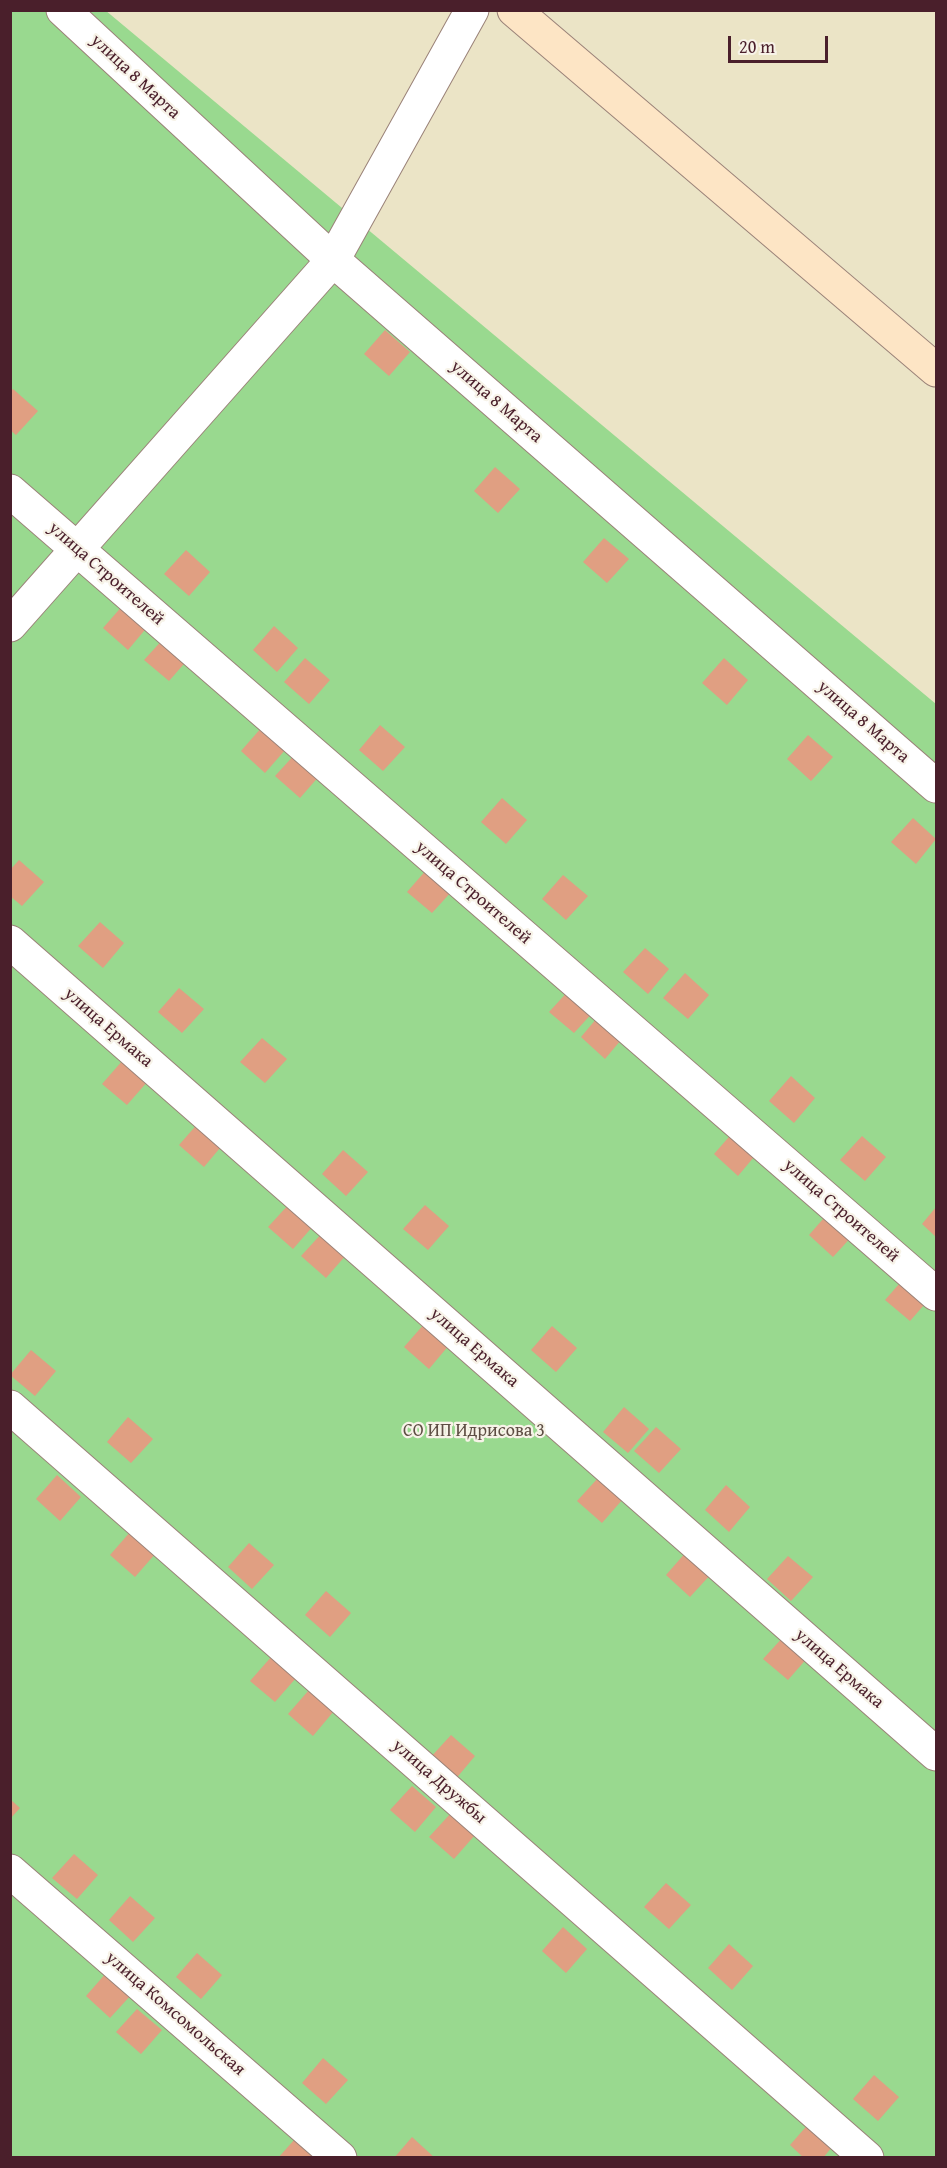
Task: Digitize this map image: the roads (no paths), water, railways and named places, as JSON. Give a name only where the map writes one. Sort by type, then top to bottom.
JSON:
[{"type":"street","name":"улица 8 Марта","points":[[63,10],[333,260],[936,786]]},
{"type":"street","points":[[10,625],[333,260],[472,10]]},
{"type":"street","points":[[514,10],[936,370]]},
{"type":"street","name":"улица Строителей","points":[[10,491],[936,1294]]},
{"type":"street","name":"улица Ермака","points":[[10,942],[936,1754]]},
{"type":"street","name":"улица Дружбы","points":[[10,1407],[867,2157]]},
{"type":"street","name":"улица Комсомольская","points":[[10,1871],[340,2157]]},
{"type":"park label","name":"СО ИП Идрисова 3","points":[[474,1431]]}]
